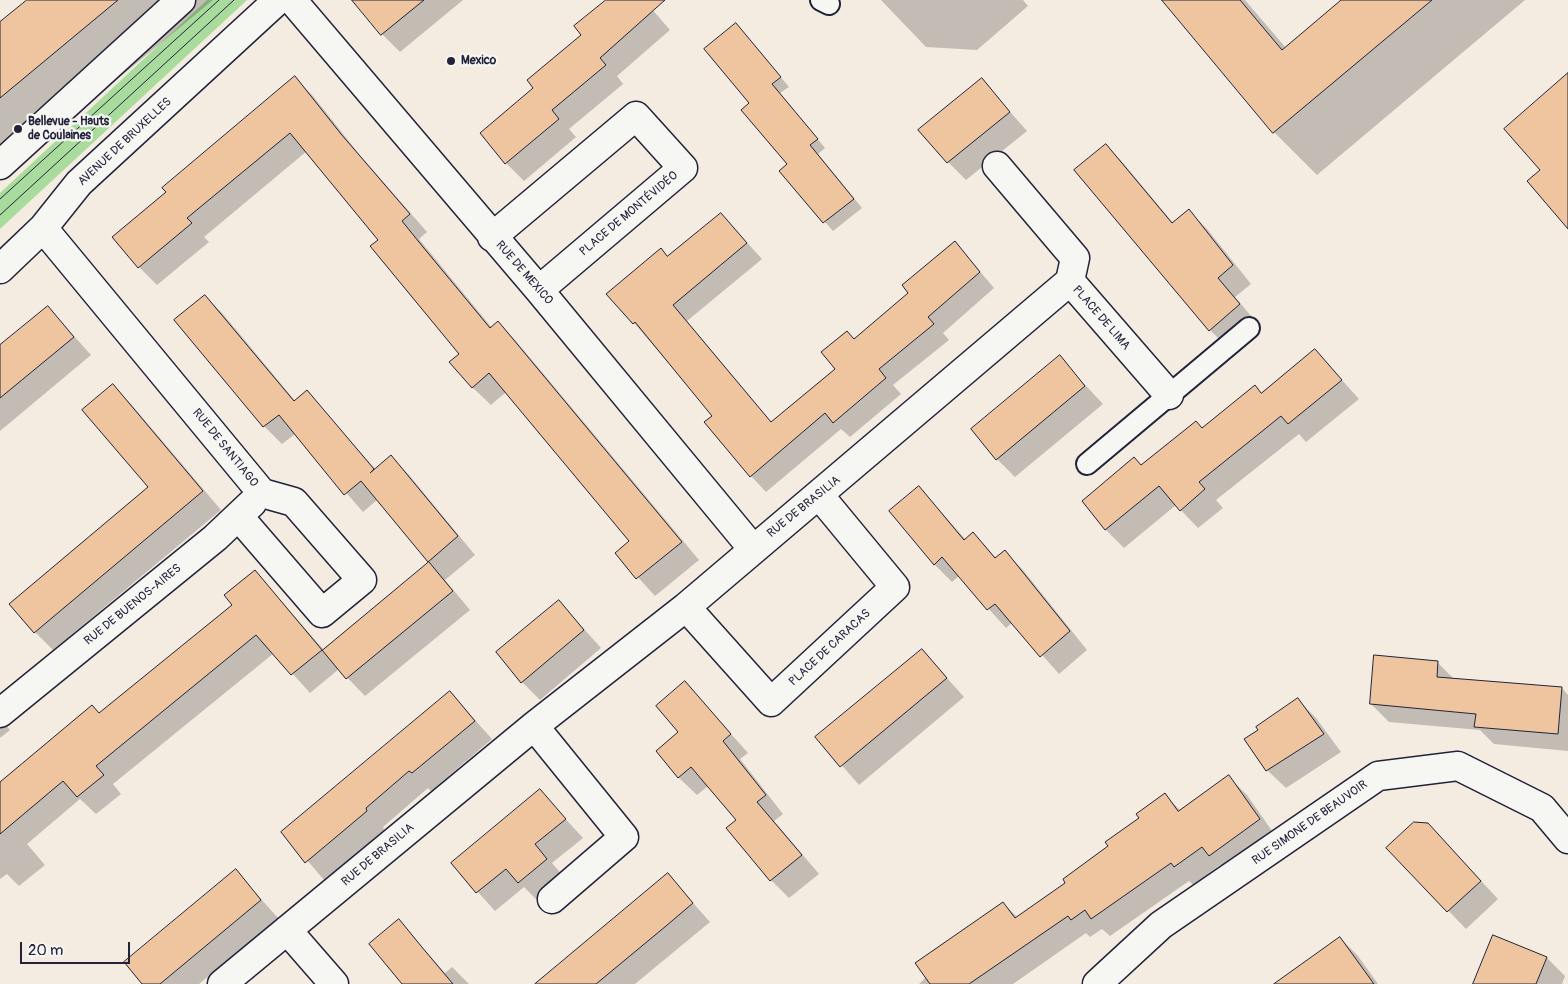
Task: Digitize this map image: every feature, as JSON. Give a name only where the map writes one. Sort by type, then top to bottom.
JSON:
[{"type":"street","points":[[0,165],[181,0]]},
{"type":"street","name":"AVENUE DE BRUXELLES","points":[[0,269],[43,228],[79,183],[278,0]]},
{"type":"street","name":"RUE DE MEXICO","points":[[292,0],[539,290],[753,549]]},
{"type":"street","name":"PLACE DE MONTÉVIDÉO","points":[[492,237],[636,116],[683,168],[539,290]]},
{"type":"street","name":"PLACE DE LIMA","points":[[997,166],[1075,258],[1070,281],[1169,395]]},
{"type":"street","name":"RUE DE SANTIAGO","points":[[43,228],[262,494],[294,502],[362,580],[322,614],[239,516]]},
{"type":"street","name":"RUE DE BRASILIA","points":[[222,984],[534,726],[686,607],[1070,281]]},
{"type":"street","name":"RUE DE BUENOS-AIRES","points":[[0,713],[216,538],[262,494]]},
{"type":"street","name":"PLACE DE CARACAS","points":[[686,607],[771,702],[896,587],[820,495]]},
{"type":"street","points":[[534,726],[624,837],[552,899]]},
{"type":"street","name":"RUE SIMONE DE BEAUVOIR","points":[[1097,984],[1161,925],[1378,776],[1458,766],[1542,808],[1568,839]]},
{"type":"street","points":[[287,930],[334,984]]},
{"type":"lane","points":[[1087,464],[1249,328]]},
{"type":"green space","points":[[207,0],[247,0],[0,229],[0,193]]},
{"type":"building","points":[[27,0],[118,0],[0,98],[0,22]]},
{"type":"building","points":[[352,0],[424,0],[381,35]]},
{"type":"building","points":[[606,0],[665,0],[600,58],[606,65],[552,110],[559,119],[505,164],[480,133],[533,88],[527,80],[581,35],[574,26]]},
{"type":"building","points":[[1162,0],[1240,0],[1282,50],[1341,0],[1432,0],[1273,133]]},
{"type":"building","points":[[736,23],[781,77],[772,84],[818,139],[810,145],[854,199],[823,223],[779,171],[787,164],[741,110],[749,103],[704,49]]},
{"type":"building","points":[[1568,73],[1568,229],[1527,181],[1540,170],[1504,129]]},
{"type":"building","points":[[295,76],[341,134],[410,214],[402,221],[490,328],[498,321],[682,542],[636,579],[615,553],[629,541],[489,373],[472,388],[449,362],[459,354],[370,246],[378,240],[290,133],[187,218],[192,223],[138,268],[112,237],[166,192],[162,188]]},
{"type":"building","points":[[982,78],[1010,112],[947,163],[918,130]]},
{"type":"building","points":[[1106,144],[1172,223],[1189,209],[1233,265],[1218,278],[1240,304],[1209,331],[1074,170]]},
{"type":"building","points":[[721,213],[747,243],[673,305],[771,422],[835,369],[821,352],[847,331],[854,339],[908,293],[902,285],[955,241],[980,272],[928,317],[934,324],[879,369],[886,378],[833,423],[825,413],[750,477],[704,422],[712,416],[635,322],[633,324],[606,294],[661,248],[667,256]]},
{"type":"building","points":[[205,295],[294,401],[307,390],[374,469],[370,473],[391,455],[458,536],[428,562],[361,481],[344,495],[279,415],[263,427],[174,320]]},
{"type":"building","points":[[48,306],[74,337],[0,398],[0,345]]},
{"type":"building","points":[[1315,349],[1342,380],[1288,424],[1281,416],[1199,482],[1205,489],[1180,511],[1159,486],[1105,530],[1082,501],[1134,457],[1141,465],[1196,421],[1202,428],[1255,385],[1261,393]]},
{"type":"building","points":[[1060,355],[1085,386],[996,460],[971,429]]},
{"type":"building","points":[[113,384],[203,491],[34,633],[9,604],[148,487],[82,410]]},
{"type":"building","points":[[919,486],[964,540],[973,532],[995,558],[1005,550],[1070,631],[1040,657],[995,604],[987,610],[942,557],[934,565],[889,511]]},
{"type":"building","points":[[429,562],[453,591],[346,679],[322,650]]},
{"type":"building","points":[[255,570],[322,650],[291,675],[256,635],[96,766],[104,775],[77,797],[63,781],[0,834],[0,782],[92,705],[99,713],[232,605],[224,595]]},
{"type":"building","points":[[559,600],[584,630],[521,683],[496,652]]},
{"type":"building","points":[[922,649],[947,678],[840,767],[815,737]]},
{"type":"building","points":[[1374,655],[1438,661],[1437,677],[1562,687],[1558,734],[1474,727],[1476,714],[1370,704]]},
{"type":"building","points":[[685,681],[731,734],[723,741],[766,795],[757,802],[802,855],[770,881],[726,828],[736,820],[691,767],[678,778],[656,751],[678,732],[656,706]]},
{"type":"building","points":[[450,691],[475,721],[412,773],[409,771],[366,808],[367,811],[305,863],[281,832]]},
{"type":"building","points":[[1298,698],[1324,734],[1266,771],[1244,739],[1258,730],[1256,727]]},
{"type":"building","points":[[1229,775],[1260,819],[1209,856],[1202,847],[1174,867],[1171,863],[1091,919],[1085,910],[1071,920],[1068,916],[969,984],[930,984],[915,963],[1003,902],[1015,918],[1065,883],[1063,879],[1108,846],[1105,842],[1139,818],[1136,814],[1165,793],[1178,811]]},
{"type":"building","points":[[540,789],[566,819],[535,844],[547,859],[518,883],[506,869],[476,893],[451,863]]},
{"type":"building","points":[[1414,822],[1428,823],[1481,881],[1447,912],[1386,848]]},
{"type":"building","points":[[236,869],[261,900],[160,984],[142,984],[124,962]]},
{"type":"building","points":[[668,873],[693,903],[666,926],[596,984],[535,984]]},
{"type":"building","points":[[399,919],[453,984],[402,984],[369,944]]},
{"type":"building","points":[[1493,935],[1547,957],[1536,984],[1473,984]]},
{"type":"building","points":[[1340,937],[1374,984],[1274,984]]},
{"type":"tram line","points":[[0,199],[219,0]]},
{"type":"tram line","points":[[0,215],[234,0]]},
{"type":"place","name":"Mexico","points":[[451,61]]},
{"type":"place","name":"Bellevue - Hauts de Coulaines","points":[[18,129]]}]
